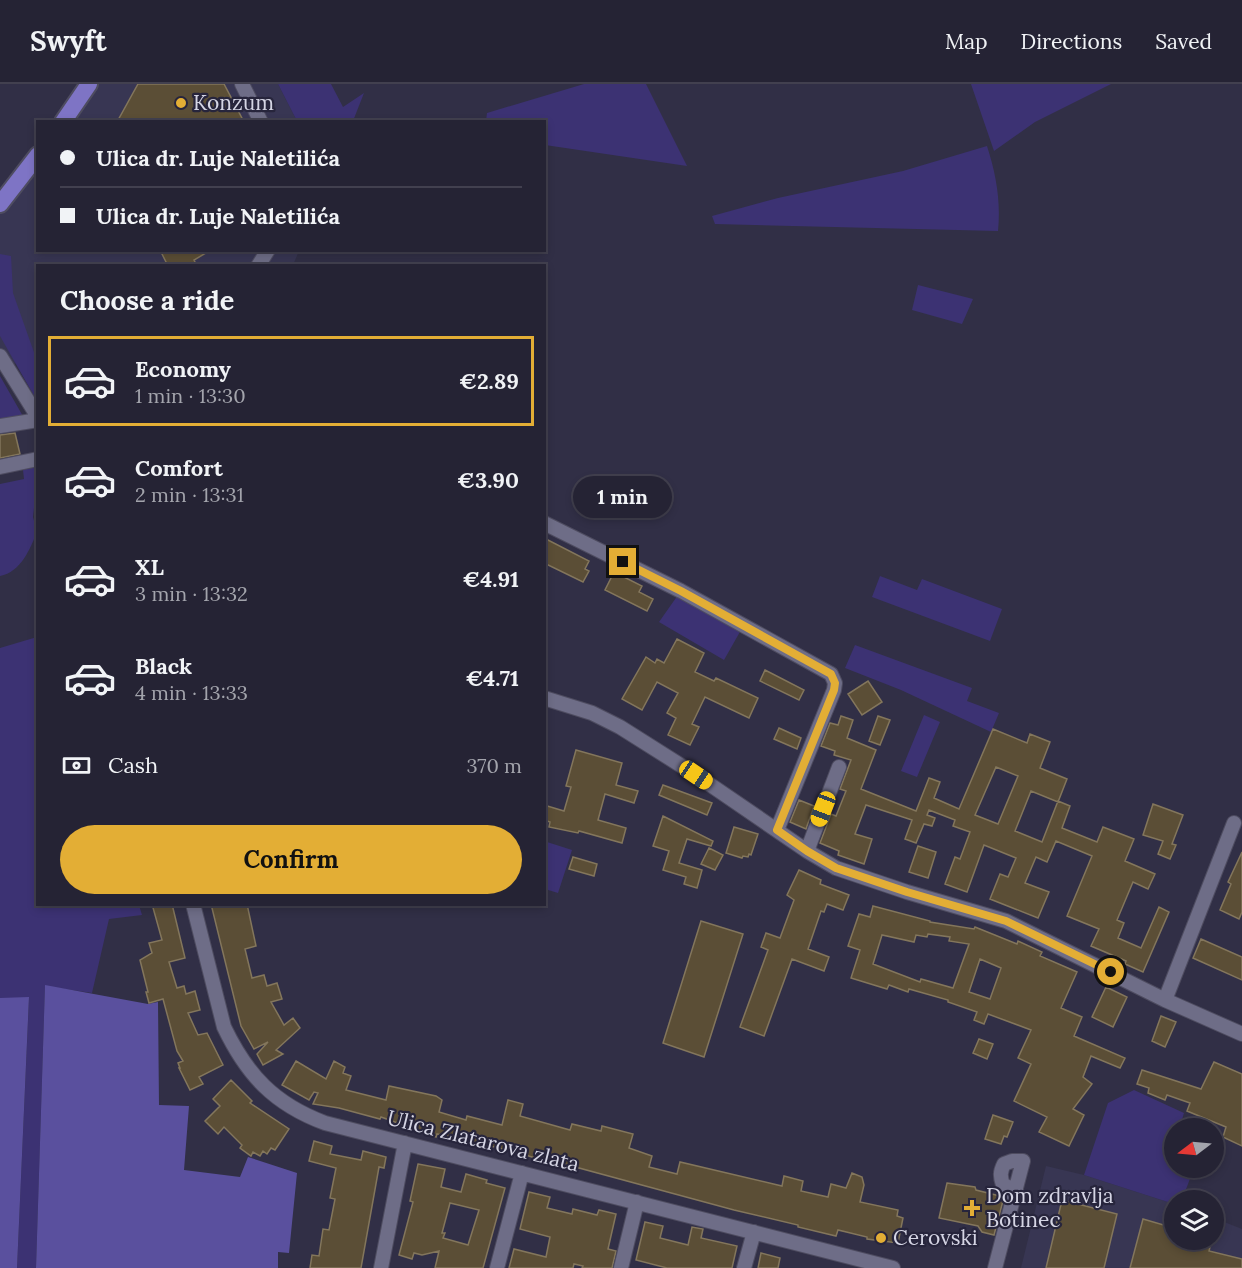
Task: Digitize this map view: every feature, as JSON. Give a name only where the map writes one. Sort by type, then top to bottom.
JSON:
[{"type":"main road","points":[[64,120],[89,84]]},
{"type":"main road","points":[[0,204],[36,158]]},
{"type":"street","points":[[242,84],[260,120]]},
{"type":"street","points":[[0,356],[36,416]]},
{"type":"street","points":[[0,426],[36,419]]},
{"type":"street","points":[[0,467],[36,459]]},
{"type":"street","points":[[546,524],[681,591],[831,674],[835,683],[834,690],[777,830]]},
{"type":"street","points":[[546,699],[592,713],[620,727],[822,860],[853,874],[1006,921],[1165,1000],[1242,1035]]},
{"type":"street","points":[[807,851],[839,767]]},
{"type":"street","points":[[1165,1000],[1234,823]]},
{"type":"street","name":"Ulica Zlatarova zlata","points":[[194,906],[224,1027],[244,1064],[258,1081],[284,1103],[306,1116],[325,1123],[754,1232],[868,1265],[893,1268]]},
{"type":"street","points":[[381,1268],[405,1143]]},
{"type":"street","points":[[497,1268],[522,1173]]},
{"type":"street","points":[[996,1268],[1016,1190]]},
{"type":"street","points":[[621,1268],[637,1202]]},
{"type":"street","points":[[744,1268],[754,1232]]},
{"type":"shaded area","points":[[89,84],[278,84],[296,120],[64,120]]},
{"type":"shaded area","points":[[278,84],[331,84],[343,107],[364,93],[353,120],[296,120]]},
{"type":"shaded area","points":[[584,84],[646,84],[687,166],[546,145],[546,120],[486,120],[487,113]]},
{"type":"shaded area","points":[[971,84],[1111,84],[1035,122],[994,151]]},
{"type":"shaded area","points":[[987,146],[997,188],[998,231],[715,224],[712,216],[778,198],[903,171]]},
{"type":"shaded area","points":[[36,156],[36,252],[299,252],[293,264],[36,264],[36,358],[6,366],[0,356],[0,204]]},
{"type":"shaded area","points":[[0,254],[11,256],[13,293],[36,358],[36,399],[0,336]]},
{"type":"shaded area","points":[[918,285],[973,299],[962,324],[912,310]]},
{"type":"shaded area","points":[[0,376],[24,418],[0,421]]},
{"type":"shaded area","points":[[36,466],[36,498],[33,517],[36,534],[19,565],[14,570],[0,576],[0,484],[24,479],[23,470]]},
{"type":"shaded area","points":[[880,576],[917,590],[922,579],[1002,609],[990,641],[872,597]]},
{"type":"shaded area","points":[[678,595],[741,630],[724,660],[659,622]]},
{"type":"shaded area","points":[[36,637],[36,906],[139,906],[142,915],[109,919],[92,993],[45,986],[36,1268],[17,1268],[29,998],[0,998],[0,648]]},
{"type":"shaded area","points":[[855,645],[972,688],[967,701],[999,713],[991,732],[901,690],[845,668]]},
{"type":"shaded area","points":[[924,715],[940,722],[917,777],[901,771]]},
{"type":"shaded area","points":[[547,842],[572,850],[558,893],[546,889]]},
{"type":"shaded area","points":[[45,985],[148,1004],[158,1002],[159,1105],[189,1106],[184,1170],[240,1177],[248,1157],[297,1173],[289,1253],[278,1252],[278,1268],[36,1268]]},
{"type":"shaded area","points":[[29,997],[17,1268],[0,1268],[0,998]]},
{"type":"shaded area","points":[[1134,1090],[1184,1113],[1182,1118],[1164,1118],[1164,1178],[1190,1178],[1186,1190],[1164,1190],[1164,1201],[1084,1175],[1108,1103]]},
{"type":"shaded area","points":[[1046,1166],[1084,1175],[1164,1201],[1164,1250],[1224,1250],[1224,1222],[1242,1229],[1242,1268],[1021,1268]]},
{"type":"building","name":"Konzum","points":[[138,84],[224,84],[243,120],[118,120]]},
{"type":"building","points":[[161,252],[208,252],[194,260],[196,264],[167,264]]},
{"type":"building","points":[[15,433],[20,454],[0,458],[0,435]]},
{"type":"building","points":[[546,539],[589,561],[585,569],[589,571],[583,582],[546,564]]},
{"type":"building","points":[[614,572],[642,586],[639,592],[653,599],[647,611],[605,590]]},
{"type":"building","points":[[677,639],[704,653],[695,672],[714,681],[716,678],[758,698],[749,718],[705,697],[692,724],[699,727],[690,745],[668,735],[676,718],[667,713],[678,693],[657,682],[642,710],[622,699],[646,657],[655,663],[657,659],[664,663]]},
{"type":"building","points":[[765,670],[804,690],[799,700],[760,681]]},
{"type":"building","points":[[868,681],[882,702],[862,715],[848,694]]},
{"type":"building","points":[[841,716],[853,720],[847,738],[876,750],[861,789],[916,811],[929,778],[940,782],[934,798],[959,809],[993,729],[1027,743],[1030,734],[1050,742],[1040,768],[1067,779],[1058,801],[1070,806],[1062,828],[1097,842],[1103,827],[1134,839],[1125,861],[1155,874],[1148,889],[1133,882],[1117,920],[1124,923],[1118,938],[1141,948],[1159,907],[1169,912],[1143,972],[1125,964],[1126,961],[1091,946],[1099,929],[1067,916],[1092,856],[1056,841],[1047,862],[1036,857],[1025,883],[1049,892],[1038,918],[990,899],[1000,874],[1008,877],[1016,858],[984,845],[967,892],[945,884],[955,857],[960,859],[970,832],[953,826],[955,820],[929,810],[927,815],[935,818],[932,826],[924,824],[916,843],[905,839],[912,820],[866,805],[855,834],[872,839],[864,864],[838,855],[839,851],[820,843],[831,814],[836,816],[846,791],[840,789],[851,760],[834,755],[835,751],[821,746],[830,723],[838,725]],"holes":[[[996,767],[1018,776],[998,824],[975,815]],[[1031,791],[1058,802],[1042,842],[1015,831]]]},
{"type":"building","points":[[878,716],[890,720],[880,745],[869,741]]},
{"type":"building","points":[[779,728],[801,738],[797,749],[774,739]]},
{"type":"building","points":[[576,750],[622,763],[616,785],[638,791],[634,803],[605,794],[598,820],[626,828],[622,843],[579,831],[578,833],[549,827],[550,822],[546,821],[546,806],[564,811],[571,787],[566,786]]},
{"type":"building","points":[[663,785],[712,803],[707,815],[659,795]]},
{"type":"building","points":[[799,800],[814,806],[806,829],[790,822]]},
{"type":"building","points":[[1153,804],[1183,815],[1172,844],[1176,845],[1170,859],[1158,854],[1163,841],[1143,835]]},
{"type":"building","points":[[663,816],[713,841],[711,846],[687,839],[679,863],[702,870],[697,888],[684,884],[686,877],[663,870],[669,851],[653,846]]},
{"type":"building","points":[[734,827],[758,834],[751,855],[749,854],[748,857],[743,856],[742,858],[726,853]]},
{"type":"building","points":[[918,846],[936,852],[928,878],[909,872]]},
{"type":"building","points":[[709,848],[723,855],[715,870],[701,864]]},
{"type":"building","points":[[1242,852],[1242,912],[1239,919],[1220,910],[1231,884],[1228,882]]},
{"type":"building","points":[[573,857],[597,864],[594,876],[569,869]]},
{"type":"building","points":[[799,870],[821,880],[820,884],[849,895],[843,910],[827,904],[824,912],[821,911],[808,949],[829,957],[824,971],[792,959],[764,1036],[740,1027],[768,950],[761,947],[766,933],[780,938],[794,900],[787,895]]},
{"type":"building","points":[[153,906],[172,906],[185,958],[169,962],[177,988],[184,986],[186,994],[195,991],[200,1010],[188,1013],[198,1035],[207,1033],[223,1065],[199,1077],[203,1084],[190,1090],[179,1068],[178,1063],[183,1061],[177,1051],[163,999],[149,1003],[140,960],[152,953],[149,943],[162,940]]},
{"type":"building","points":[[211,906],[247,906],[256,946],[245,949],[252,978],[264,975],[267,986],[277,983],[282,999],[271,1002],[284,1025],[293,1018],[300,1028],[276,1050],[283,1054],[263,1065],[257,1054],[268,1042],[254,1049],[241,1026]]},
{"type":"building","points":[[873,906],[930,922],[974,929],[975,927],[1017,944],[1018,941],[1042,952],[1040,956],[1077,972],[1061,1008],[1082,1017],[1074,1036],[1125,1058],[1120,1068],[1091,1056],[1083,1077],[1092,1084],[1073,1109],[1084,1115],[1069,1146],[1039,1132],[1047,1117],[1014,1101],[1031,1064],[1018,1058],[1031,1030],[988,1014],[984,1024],[974,1020],[977,1012],[948,1002],[948,1000],[909,989],[908,992],[889,985],[887,989],[851,978],[860,950],[848,946],[859,914],[870,917]],"holes":[[[928,934],[950,937],[949,941],[969,944],[953,988],[921,979],[920,982],[873,964],[882,935],[914,942],[916,935],[927,937]],[[980,959],[1001,968],[990,999],[969,992]]]},
{"type":"building","points":[[701,921],[743,934],[704,1057],[663,1043]]},
{"type":"building","points":[[1201,939],[1242,957],[1242,980],[1193,958]]},
{"type":"building","points":[[1106,987],[1127,997],[1113,1027],[1092,1017]]},
{"type":"building","points":[[1161,1016],[1176,1022],[1165,1047],[1152,1041]]},
{"type":"building","points":[[979,1039],[993,1044],[987,1059],[973,1053]]},
{"type":"building","points":[[296,1061],[326,1079],[334,1061],[345,1067],[343,1073],[351,1076],[346,1090],[386,1100],[389,1086],[436,1096],[442,1100],[439,1112],[466,1120],[467,1116],[502,1125],[508,1100],[523,1104],[520,1116],[570,1130],[572,1124],[601,1131],[602,1126],[633,1134],[629,1148],[652,1156],[649,1167],[677,1174],[680,1162],[782,1186],[784,1176],[803,1181],[801,1191],[828,1197],[831,1184],[846,1188],[852,1173],[862,1177],[864,1185],[860,1202],[898,1210],[897,1216],[903,1218],[898,1243],[867,1239],[867,1237],[838,1230],[836,1236],[798,1227],[798,1225],[553,1161],[552,1163],[512,1151],[437,1134],[436,1137],[381,1117],[380,1119],[313,1104],[318,1093],[314,1092],[309,1100],[282,1085]]},
{"type":"building","points":[[1214,1062],[1242,1074],[1242,1146],[1224,1137],[1226,1127],[1224,1118],[1204,1118],[1187,1111],[1190,1103],[1167,1095],[1165,1100],[1148,1093],[1149,1088],[1137,1084],[1142,1070],[1201,1089]]},
{"type":"building","points":[[231,1080],[252,1101],[250,1103],[289,1129],[275,1150],[271,1148],[267,1154],[263,1151],[260,1156],[253,1152],[251,1156],[240,1148],[242,1145],[224,1127],[218,1134],[205,1121],[220,1106],[213,1099]]},
{"type":"building","points":[[993,1115],[1013,1122],[1007,1137],[1004,1136],[1001,1144],[985,1139]]},
{"type":"building","points":[[314,1141],[332,1146],[330,1154],[361,1160],[363,1151],[386,1157],[384,1168],[379,1167],[361,1268],[310,1268],[312,1255],[319,1256],[323,1229],[329,1230],[335,1199],[330,1198],[336,1168],[309,1161]]},
{"type":"building","points":[[418,1164],[445,1169],[441,1187],[461,1192],[466,1174],[505,1188],[483,1268],[435,1268],[439,1251],[422,1255],[414,1253],[412,1259],[399,1255],[413,1202],[410,1201]],"holes":[[[450,1203],[479,1210],[468,1245],[443,1238],[445,1233],[442,1233]]]},
{"type":"building","name":"Dom zdravlja Botinec","points":[[947,1183],[975,1187],[976,1190],[1004,1197],[994,1235],[982,1232],[978,1226],[939,1218]]},
{"type":"building","points":[[529,1192],[550,1197],[547,1208],[572,1214],[573,1209],[597,1215],[599,1210],[616,1214],[608,1249],[616,1251],[612,1268],[582,1268],[583,1266],[574,1264],[573,1268],[509,1268],[514,1249],[546,1257],[550,1237],[520,1229]]},
{"type":"building","points":[[1062,1200],[1117,1214],[1104,1268],[1046,1268]]},
{"type":"building","points":[[1143,1219],[1164,1225],[1164,1250],[1209,1250],[1242,1259],[1242,1268],[1130,1268]]},
{"type":"building","points":[[645,1222],[663,1226],[660,1238],[688,1245],[692,1227],[703,1229],[701,1238],[737,1246],[732,1268],[667,1268],[636,1260]]},
{"type":"building","points":[[761,1253],[780,1258],[778,1268],[758,1268]]},
{"type":"place","name":"Konzum","points":[[181,103]]},
{"type":"place","name":"Dom zdravlja Botinec","points":[[972,1208]]},
{"type":"place","name":"Cerovski","points":[[881,1238]]},
{"type":"route","points":[[623,562],[681,591],[831,674],[834,679],[834,690],[777,830],[836,868],[1006,921],[1111,972]]}]
